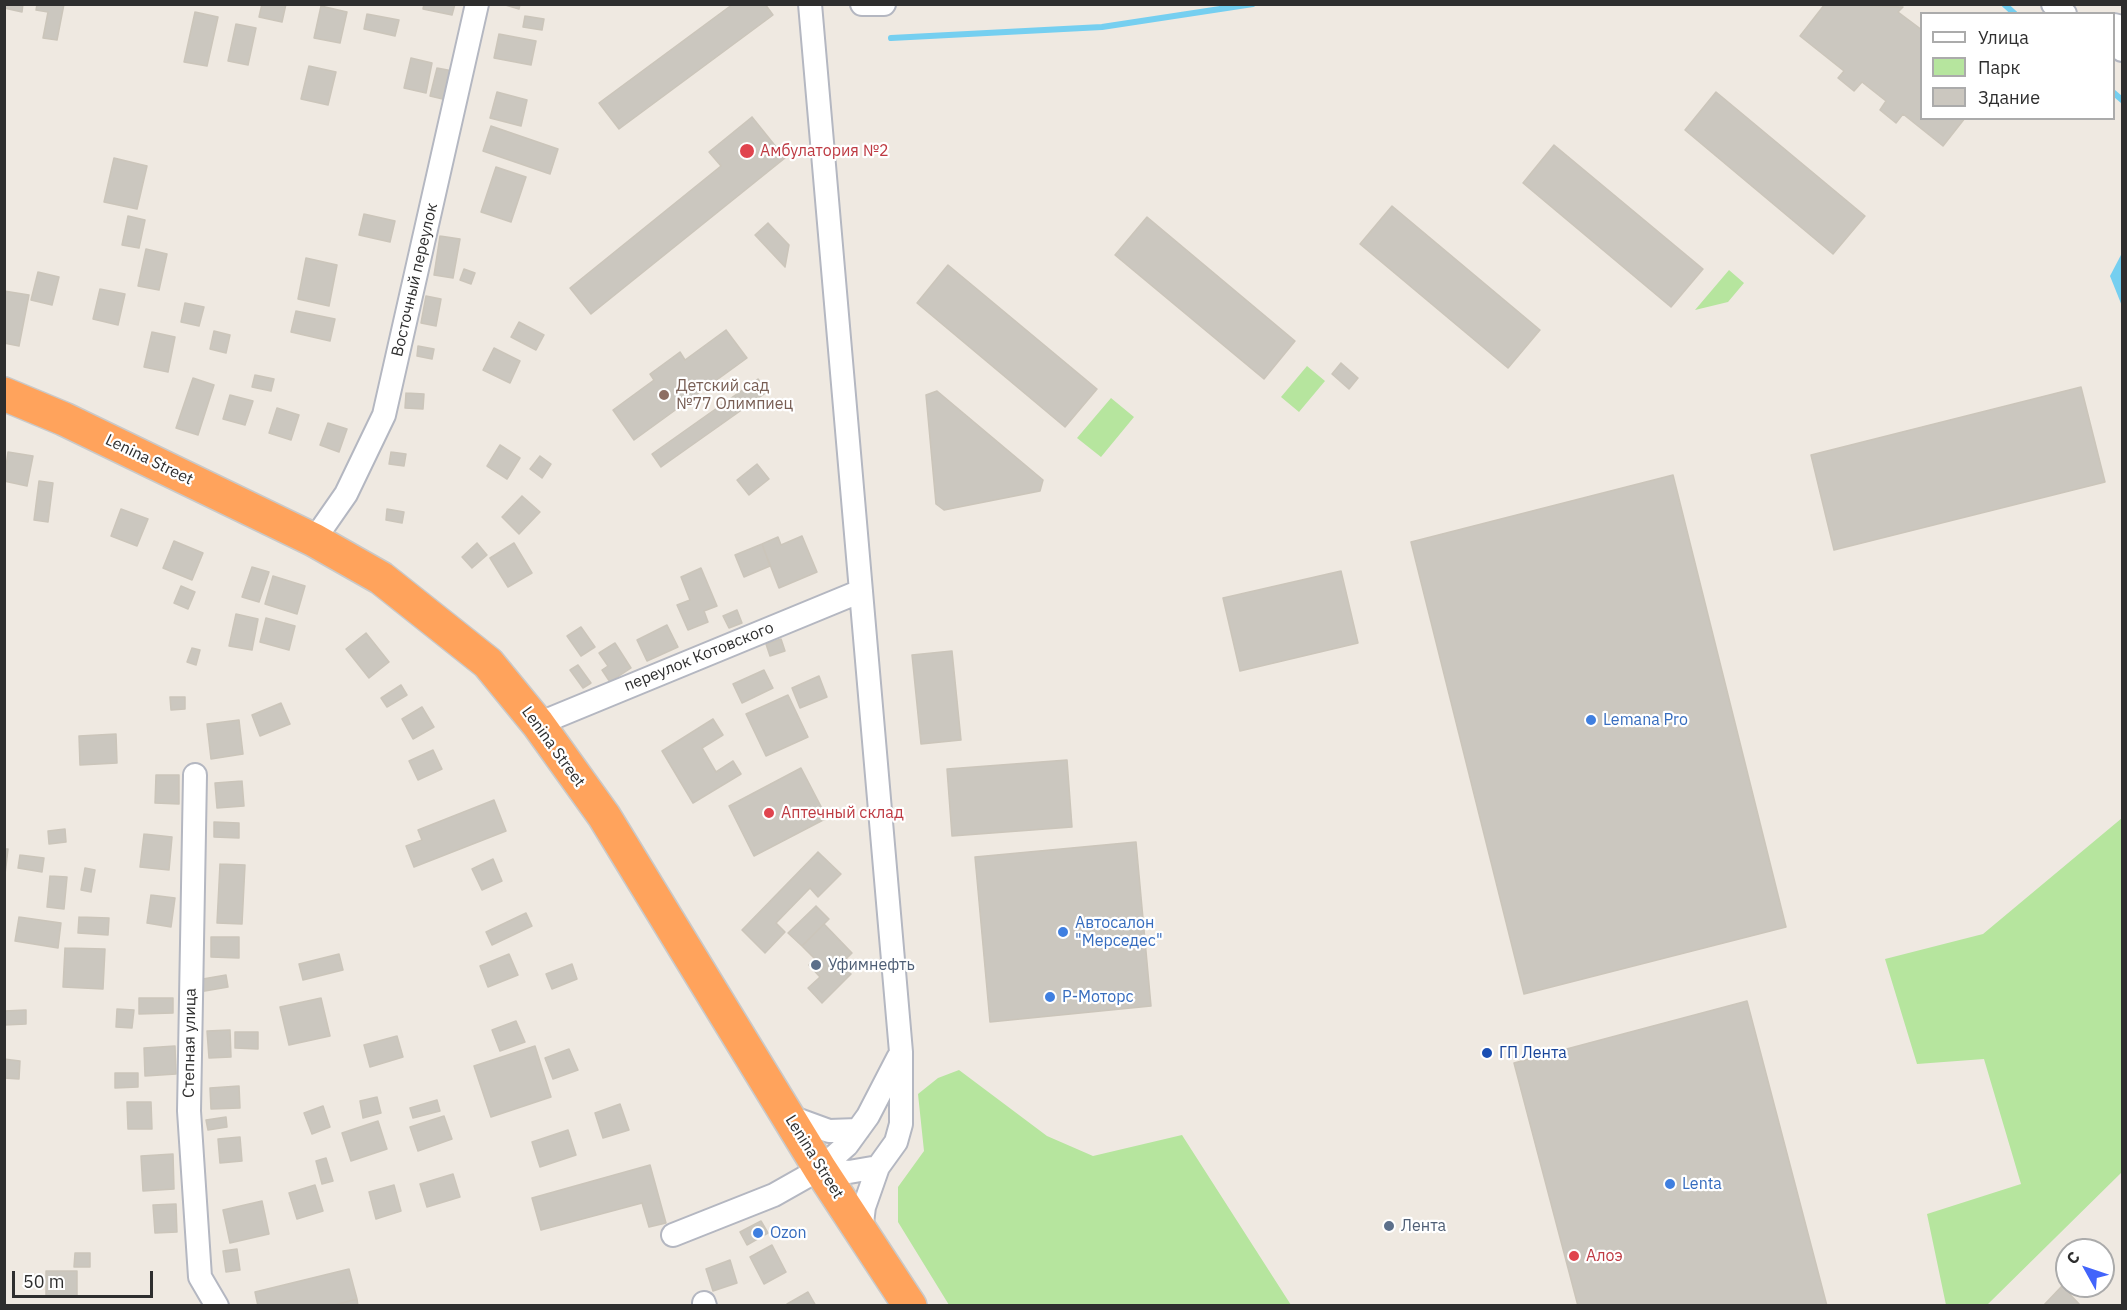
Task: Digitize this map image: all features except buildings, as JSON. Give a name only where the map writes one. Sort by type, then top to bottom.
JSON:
[{"type":"highway","name":"Lenina Street","points":[[4,394],[75,424],[314,540],[381,578],[488,663],[538,724],[604,816],[820,1169],[910,1305]]},
{"type":"street","name":"Восточный переулок","points":[[314,540],[346,494],[384,415],[477,4]]},
{"type":"street","points":[[810,4],[901,1052],[901,1124],[896,1142],[878,1167],[864,1207],[861,1231]]},
{"type":"street","points":[[862,4],[884,4]]},
{"type":"street","name":"переулок Котовского","points":[[538,724],[861,591]]},
{"type":"street","name":"Степная улица","points":[[195,775],[189,1111],[200,1277],[217,1305]]},
{"type":"street","points":[[673,1234],[774,1196],[820,1169],[847,1145],[858,1130],[883,1091],[901,1052]]},
{"type":"street","points":[[788,1116],[829,1131],[858,1130]]},
{"type":"street","points":[[820,1169],[849,1172],[878,1167]]},
{"type":"green space","points":[[1729,270],[1744,283],[1728,302],[1695,310]]},
{"type":"green space","points":[[1307,366],[1325,381],[1299,412],[1281,397]]},
{"type":"green space","points":[[1111,398],[1134,417],[1101,457],[1077,438]]},
{"type":"green space","points":[[2122,818],[2122,1172],[1987,1305],[1946,1305],[1927,1214],[2021,1184],[1984,1059],[1917,1064],[1885,959],[1983,934]]},
{"type":"green space","points":[[959,1070],[1047,1136],[1093,1156],[1182,1135],[1291,1305],[949,1305],[898,1222],[898,1187],[924,1151],[918,1094],[938,1078]]},
{"type":"water","points":[[2122,253],[2122,306],[2110,276]]},
{"type":"waterway","points":[[891,38],[1102,27],[1253,4]]},
{"type":"waterway","points":[[2004,4],[2013,12]]},
{"type":"waterway","points":[[2115,94],[2122,100]]},
{"type":"place","name":"Амбулатория №2","points":[[747,151]]},
{"type":"place","name":"Детский сад №77 Олимпиец","points":[[664,395]]},
{"type":"place","name":"Lemana Pro","points":[[1591,720]]},
{"type":"place","name":"Аптечный склад","points":[[769,813]]},
{"type":"place","name":"Автосалон \"Мерседес\"","points":[[1063,932]]},
{"type":"place","name":"Уфимнефть","points":[[816,965]]},
{"type":"place","name":"Р-Моторс","points":[[1050,997]]},
{"type":"place","name":"ГП Лента","points":[[1487,1053]]},
{"type":"place","name":"Lenta","points":[[1670,1184]]},
{"type":"place","name":"Лента","points":[[1389,1226]]},
{"type":"place","name":"Ozon","points":[[758,1233]]},
{"type":"place","name":"Алоэ","points":[[1574,1256]]}]
